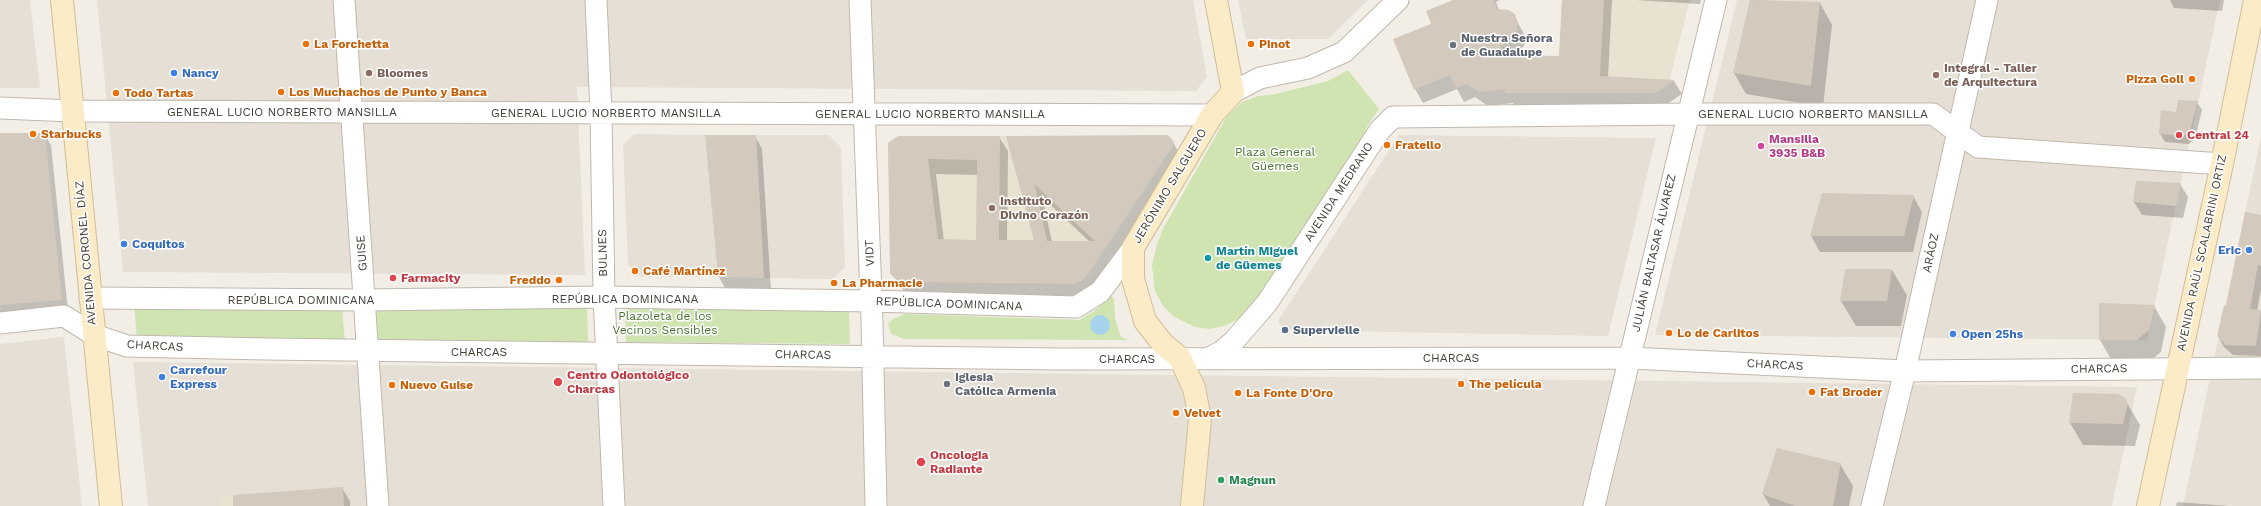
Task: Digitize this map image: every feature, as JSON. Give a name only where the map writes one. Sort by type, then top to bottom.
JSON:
[{"type":"main road","name":"AVENIDA CORONEL DÍAZ","points":[[62,0],[74,111],[110,506]]},
{"type":"main road","points":[[1216,0],[1233,92]]},
{"type":"main road","name":"AVENIDA RAÚL SCALABRINI ORTIZ","points":[[2148,506],[2222,164],[2254,0]]},
{"type":"main road","name":"JERÓNIMO SALGUERO","points":[[1192,506],[1200,419],[1194,388],[1180,358],[1163,344],[1145,321],[1133,279],[1133,248],[1212,115],[1233,92]]},
{"type":"street","name":"GUISE","points":[[344,0],[353,112],[378,506]]},
{"type":"street","name":"BULNES","points":[[596,0],[601,112],[604,298],[614,506]]},
{"type":"street","name":"VIDT","points":[[860,0],[872,301],[876,506]]},
{"type":"street","points":[[1233,92],[1260,78],[1308,68],[1344,52],[1398,0]]},
{"type":"street","name":"JULIÁN BALTASAR ÁLVAREZ","points":[[1594,506],[1687,114],[1716,0]]},
{"type":"street","name":"ARÁOZ","points":[[1872,506],[1905,371],[1987,0]]},
{"type":"street","name":"GENERAL LUCIO NORBERTO MANSILLA","points":[[0,108],[74,111],[1212,115]]},
{"type":"street","name":"GENERAL LUCIO NORBERTO MANSILLA","points":[[1393,117],[1687,114],[1933,114],[1978,147],[2222,164]]},
{"type":"street","name":"AVENIDA MEDRANO","points":[[1209,358],[1221,352],[1234,341],[1267,303],[1380,130],[1393,117]]},
{"type":"street","name":"REPÚBLICA DOMINICANA","points":[[90,298],[365,300],[604,298],[872,301],[1076,307],[1100,292],[1133,248]]},
{"type":"street","name":"CHARCAS","points":[[0,323],[64,316],[94,335],[127,346],[368,351],[873,355],[1060,359],[1630,358],[1905,371],[2261,368]]},
{"type":"shaded area","points":[[0,0],[30,0],[40,88],[0,88]]},
{"type":"shaded area","points":[[97,0],[1193,0],[1207,77],[1196,91],[577,87],[585,275],[123,272]]},
{"type":"shaded area","points":[[1238,0],[1368,0],[1328,39],[1246,39]]},
{"type":"shaded area","points":[[1562,0],[1690,0],[1669,83],[1505,67],[1505,55],[1559,56]]},
{"type":"shaded area","points":[[1737,0],[2220,0],[2147,340],[1655,335]]},
{"type":"shaded area","points":[[634,134],[705,135],[718,277],[641,277],[628,265],[623,145]]},
{"type":"shaded area","points":[[756,135],[829,135],[841,147],[845,267],[833,279],[764,278]]},
{"type":"shaded area","points":[[1399,135],[1656,138],[1608,336],[1284,330],[1278,321]]},
{"type":"shaded area","name":"Instituto Divino Corazón","points":[[898,136],[1060,136],[1069,173],[1081,198],[1067,215],[1104,249],[1085,279],[1075,284],[918,282],[907,172],[888,172],[888,143]]},
{"type":"shaded area","points":[[2261,137],[2261,506],[2183,506]]},
{"type":"shaded area","points":[[64,337],[82,506],[0,506],[0,344]]},
{"type":"shaded area","points":[[133,362],[2137,387],[2112,506],[148,506]]},
{"type":"shaded area","points":[[222,495],[244,495],[245,506],[221,506]]},
{"type":"green space","name":"Plaza General Güemes","points":[[1348,70],[1379,109],[1368,125],[1354,155],[1251,307],[1237,320],[1224,326],[1210,329],[1195,327],[1173,316],[1163,306],[1155,291],[1152,265],[1157,244],[1164,227],[1227,116],[1242,102],[1258,96],[1271,95],[1328,81]]},
{"type":"green space","points":[[1111,296],[1114,298],[1115,318],[1121,337],[1128,340],[904,339],[891,334],[888,324],[893,319],[905,314],[1079,320],[1093,312]]},
{"type":"green space","points":[[134,303],[342,306],[345,342],[137,339]]},
{"type":"green space","name":"Plazoleta de los Vecinos Sensibles","points":[[587,303],[588,342],[377,342],[375,304]]},
{"type":"green space","name":"Plazoleta de los Vecinos Sensibles","points":[[625,304],[849,307],[850,344],[626,342]]},
{"type":"water","points":[[1096,315],[1104,315],[1110,321],[1110,329],[1104,335],[1096,335],[1090,329],[1090,321]]},
{"type":"building","points":[[1453,0],[1493,0],[1497,9],[1508,10],[1515,14],[1518,23],[1516,32],[1492,55],[1559,56],[1562,0],[1604,0],[1600,76],[1675,80],[1656,93],[1505,93],[1505,89],[1479,92],[1467,84],[1456,88],[1450,75],[1414,90],[1393,39],[1431,24],[1426,11]]},
{"type":"building","points":[[1750,0],[1820,2],[1811,86],[1733,73]]},
{"type":"building","points":[[2178,100],[2198,101],[2190,130],[2184,136],[2159,134],[2161,110],[2176,112]]},
{"type":"building","points":[[0,133],[45,133],[62,300],[0,305]]},
{"type":"building","points":[[705,135],[756,135],[764,278],[718,277]]},
{"type":"building","name":"Instituto Divino Corazón","points":[[1168,135],[1174,142],[1173,146],[1085,279],[1075,284],[898,282],[890,273],[888,143],[898,136],[1000,136],[999,240],[1034,240],[1006,136]],"holes":[[[928,159],[977,160],[976,240],[938,239]],[[1035,185],[1095,241],[1047,241]]]},
{"type":"building","points":[[2136,181],[2181,183],[2176,206],[2133,202]]},
{"type":"building","points":[[1822,193],[1914,195],[1904,236],[1810,236]]},
{"type":"building","points":[[2245,212],[2261,215],[2261,266],[2258,265],[2250,309],[2261,310],[2256,346],[2226,345],[2217,336],[2224,305],[2226,306]]},
{"type":"building","points":[[1845,269],[1892,269],[1887,301],[1840,301]]},
{"type":"building","points":[[2099,303],[2155,305],[2149,330],[2137,340],[2099,340]]},
{"type":"building","points":[[2073,393],[2118,394],[2124,397],[2128,403],[2123,424],[2069,423]]},
{"type":"building","points":[[1777,448],[1841,463],[1833,506],[1795,506],[1762,494]]},
{"type":"building","points":[[343,487],[344,506],[233,506],[233,495]]},
{"type":"place","name":"La Forchetta","points":[[306,44]]},
{"type":"place","name":"Pinot","points":[[1251,44]]},
{"type":"place","name":"Nuestra Señora de Guadalupe","points":[[1453,45]]},
{"type":"place","name":"Nancy","points":[[174,73]]},
{"type":"place","name":"Bloomes","points":[[369,73]]},
{"type":"place","name":"Integral - Taller de Arquitectura","points":[[1936,75]]},
{"type":"place","name":"Pizza Goll","points":[[2192,79]]},
{"type":"place","name":"Los Muchachos de Punto y Banca","points":[[281,92]]},
{"type":"place","name":"Todo Tartas","points":[[116,93]]},
{"type":"place","name":"Starbucks","points":[[33,134]]},
{"type":"place","name":"Central 24","points":[[2179,135]]},
{"type":"place","name":"Fratello","points":[[1387,145]]},
{"type":"place","name":"Mansilla 3935 B&B","points":[[1761,146]]},
{"type":"place","name":"Instituto Divino Corazón","points":[[992,208]]},
{"type":"place","name":"Coquitos","points":[[124,244]]},
{"type":"place","name":"Eric","points":[[2249,250]]},
{"type":"place","name":"Martín Miguel de Güemes","points":[[1208,258]]},
{"type":"place","name":"Café Martínez","points":[[635,271]]},
{"type":"place","name":"Farmacity","points":[[393,278]]},
{"type":"place","name":"Freddo","points":[[559,280]]},
{"type":"place","name":"La Pharmacie","points":[[834,283]]},
{"type":"place","name":"Supervielle","points":[[1285,330]]},
{"type":"place","name":"Lo de Carlitos","points":[[1669,333]]},
{"type":"place","name":"Open 25hs","points":[[1953,334]]},
{"type":"place","name":"Carrefour Express","points":[[162,377]]},
{"type":"place","name":"Centro Odontológico Charcas","points":[[558,382]]},
{"type":"place","name":"Iglesia Católica Armenia","points":[[947,384]]},
{"type":"place","name":"The película","points":[[1461,384]]},
{"type":"place","name":"Nuevo Guise","points":[[392,385]]},
{"type":"place","name":"Fat Broder","points":[[1812,392]]},
{"type":"place","name":"La Fonte D'Oro","points":[[1238,393]]},
{"type":"place","name":"Velvet","points":[[1176,413]]},
{"type":"place","name":"Oncologia Radiante","points":[[921,462]]},
{"type":"place","name":"Magnun","points":[[1221,480]]}]
